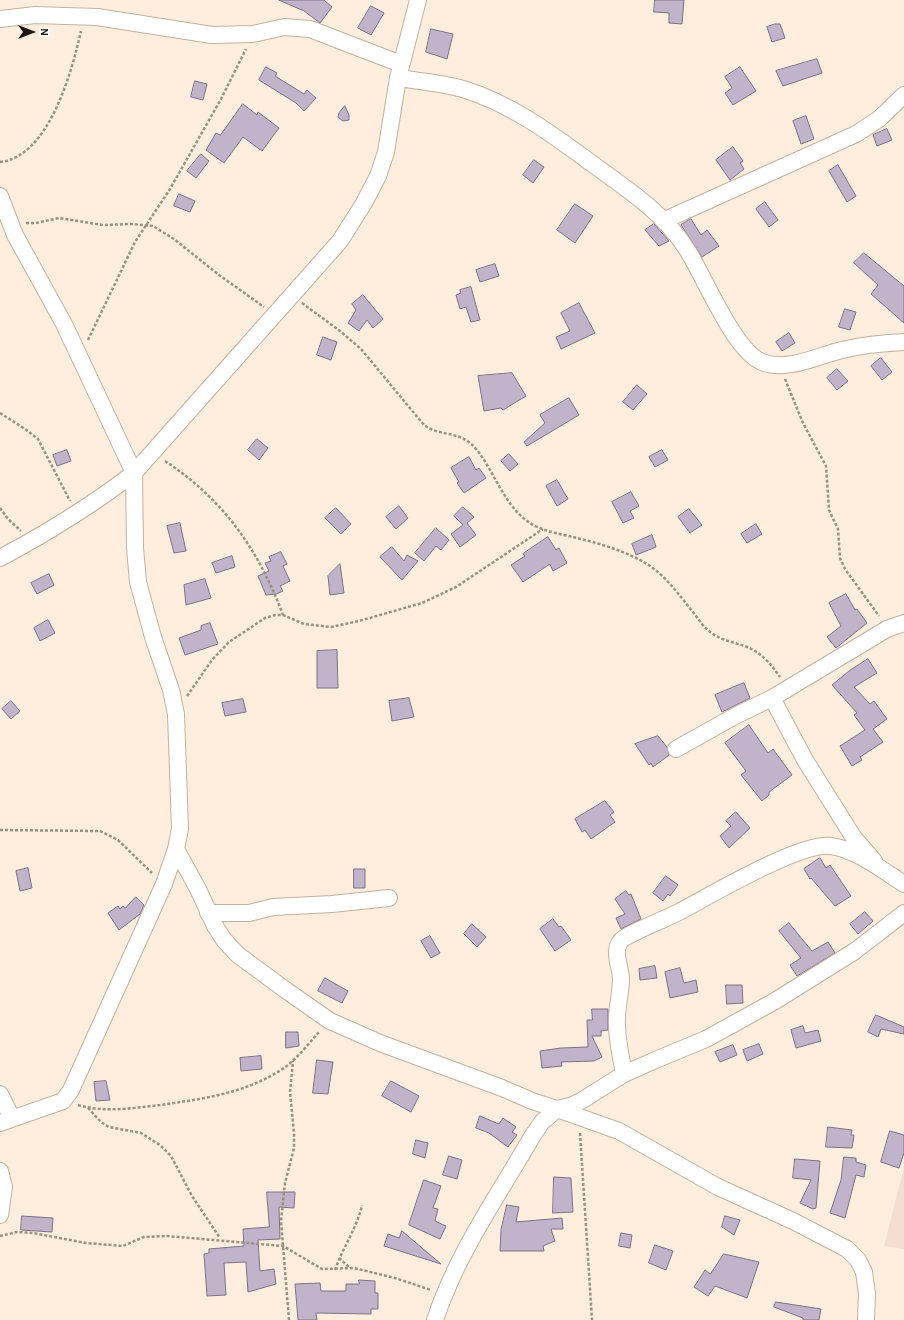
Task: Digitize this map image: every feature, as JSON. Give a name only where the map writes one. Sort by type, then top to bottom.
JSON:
[{"type":"street","points":[[0,558],[32,541],[103,497],[134,473],[276,315],[340,241],[378,176],[386,152],[399,71],[418,0]]},
{"type":"street","points":[[0,19],[35,15],[84,17],[212,35],[253,34],[284,27],[310,29],[399,71],[463,89],[507,108],[546,131],[632,192],[665,220],[686,247],[732,331],[746,350],[762,362],[778,365],[849,349],[904,342]]},
{"type":"street","points":[[665,220],[856,134],[879,119],[904,95]]},
{"type":"street","points":[[0,196],[8,219],[30,264],[64,324],[134,473],[135,548],[138,582],[153,637],[171,690],[176,714],[180,830],[176,849],[164,884],[72,1090],[63,1101],[6,1121],[0,1094]]},
{"type":"street","points":[[676,749],[735,716],[787,690],[887,629],[904,623]]},
{"type":"street","points":[[772,698],[805,760],[854,838],[885,872]]},
{"type":"street","points":[[624,1074],[617,1024],[621,979],[617,957],[620,941],[743,878],[816,847],[824,846],[840,848],[869,862],[904,884]]},
{"type":"street","points":[[176,849],[198,889],[215,926],[238,955],[330,1020],[380,1043],[619,1131],[718,1187],[793,1221],[847,1250],[858,1260],[864,1272],[867,1294],[866,1320]]},
{"type":"street","points":[[208,913],[248,913],[273,907],[332,904],[389,898]]},
{"type":"street","points":[[434,1320],[443,1295],[473,1236],[533,1135],[542,1122],[557,1109],[581,1101],[624,1074],[706,1039],[775,1001],[855,951],[904,913]]},
{"type":"street","points":[[0,1171],[4,1187],[0,1215]]},
{"type":"path","points":[[0,162],[10,161],[19,157],[42,134],[70,76],[84,17]]},
{"type":"path","points":[[79,356],[108,301],[135,242],[170,189],[221,99],[253,34]]},
{"type":"path","points":[[8,219],[28,223],[59,218],[103,225],[147,225],[161,230],[219,275],[276,315]]},
{"type":"path","points":[[292,296],[340,330],[361,349],[424,425],[438,432],[452,434],[466,440],[477,450],[504,494],[521,515],[531,524],[588,541],[630,556],[647,564],[664,578],[708,630],[718,637],[755,650],[772,666],[787,690]]},
{"type":"path","points":[[778,365],[788,384],[803,423],[826,466],[829,510],[838,529],[840,558],[845,569],[870,601],[887,629]]},
{"type":"path","points":[[0,413],[38,439],[76,514]]},
{"type":"path","points":[[153,453],[177,469],[201,488],[232,519],[260,564],[283,615]]},
{"type":"path","points":[[0,508],[8,519],[32,541]]},
{"type":"path","points":[[176,714],[198,678],[229,642],[265,618],[275,615],[283,615],[304,624],[331,627],[359,621],[422,603],[456,587],[543,528]]},
{"type":"path","points":[[0,830],[100,831],[118,840],[164,884]]},
{"type":"path","points":[[63,1101],[88,1108],[109,1110],[203,1099],[228,1094],[274,1073],[293,1061],[330,1020]]},
{"type":"path","points":[[289,1320],[281,1221],[283,1199],[294,1148],[290,1092],[293,1061]]},
{"type":"path","points":[[88,1108],[101,1122],[109,1127],[141,1133],[160,1145],[171,1156],[192,1196],[220,1239]]},
{"type":"path","points":[[579,1117],[592,1320]]},
{"type":"path","points":[[335,1270],[339,1258],[357,1223],[362,1205]]},
{"type":"path","points":[[0,1236],[17,1232],[33,1233],[86,1243],[122,1246],[130,1244],[139,1238],[151,1236],[220,1239],[283,1246],[322,1269],[335,1270],[350,1268],[396,1278],[443,1295]]},
{"type":"path","points":[[339,1258],[350,1268]]},
{"type":"shaded area","points":[[904,1167],[904,1249],[884,1246]]},
{"type":"building","points":[[279,0],[324,0],[332,7],[320,23],[304,11]]},
{"type":"building","points":[[655,0],[684,0],[682,24],[669,23],[669,13],[654,12]]},
{"type":"building","points":[[371,6],[384,13],[371,35],[358,28]]},
{"type":"building","points":[[780,24],[785,38],[772,42],[767,27]]},
{"type":"building","points":[[431,29],[453,34],[447,59],[426,52]]},
{"type":"building","points":[[817,59],[822,73],[783,86],[776,71]]},
{"type":"building","points":[[266,67],[277,73],[275,76],[304,94],[307,90],[316,98],[304,111],[296,103],[259,80]]},
{"type":"building","points":[[740,67],[756,91],[733,105],[725,93],[732,88],[725,77]]},
{"type":"building","points":[[195,81],[207,84],[203,100],[191,97]]},
{"type":"building","points":[[243,104],[257,115],[258,112],[279,128],[262,151],[243,137],[224,163],[206,150],[216,133],[220,135]]},
{"type":"building","points":[[345,106],[349,115],[349,120],[343,121],[338,117],[339,113]]},
{"type":"building","points":[[806,116],[814,139],[801,144],[793,121]]},
{"type":"building","points":[[887,129],[892,140],[877,146],[873,135]]},
{"type":"building","points":[[733,147],[743,161],[740,163],[744,169],[730,180],[716,160]]},
{"type":"building","points":[[201,154],[209,161],[196,178],[187,171]]},
{"type":"building","points":[[534,160],[544,167],[533,183],[523,175]]},
{"type":"building","points":[[838,165],[856,196],[847,202],[829,171]]},
{"type":"building","points":[[179,194],[195,201],[190,212],[174,206]]},
{"type":"building","points":[[765,202],[778,220],[769,227],[756,209]]},
{"type":"building","points":[[575,204],[593,216],[575,243],[557,230]]},
{"type":"building","points":[[691,219],[701,235],[707,230],[719,246],[702,257],[681,225]]},
{"type":"building","points":[[654,224],[669,241],[659,246],[645,230]]},
{"type":"building","points":[[864,253],[904,286],[904,323],[871,294],[878,285],[854,263]]},
{"type":"building","points":[[495,264],[499,276],[480,282],[476,270]]},
{"type":"building","points":[[471,287],[480,320],[471,322],[466,307],[460,309],[456,295],[461,293],[460,290]]},
{"type":"building","points":[[363,295],[383,319],[373,328],[367,320],[359,331],[348,323],[356,310],[352,304]]},
{"type":"building","points":[[579,303],[595,333],[561,349],[556,337],[570,331],[561,313]]},
{"type":"building","points":[[845,309],[856,312],[850,330],[839,327]]},
{"type":"building","points":[[789,333],[795,343],[782,351],[776,342]]},
{"type":"building","points":[[323,337],[337,342],[331,360],[317,355]]},
{"type":"building","points":[[881,358],[892,372],[882,380],[871,366]]},
{"type":"building","points":[[837,369],[848,381],[837,390],[827,378]]},
{"type":"building","points":[[512,373],[526,396],[503,410],[501,408],[484,411],[478,376]]},
{"type":"building","points":[[637,385],[647,394],[633,410],[623,402]]},
{"type":"building","points":[[569,398],[579,415],[527,446],[524,442],[545,423],[540,415]]},
{"type":"building","points":[[257,439],[268,448],[259,460],[248,450]]},
{"type":"building","points":[[67,450],[71,461],[57,466],[53,455]]},
{"type":"building","points":[[662,450],[668,460],[655,467],[649,457]]},
{"type":"building","points":[[509,454],[518,464],[510,471],[501,461]]},
{"type":"building","points":[[469,457],[476,470],[479,468],[486,478],[464,493],[457,483],[459,482],[451,468]]},
{"type":"building","points":[[557,480],[568,499],[557,506],[546,486]]},
{"type":"building","points":[[631,492],[639,506],[630,511],[634,518],[623,523],[612,502]]},
{"type":"building","points":[[399,506],[408,518],[396,529],[386,517]]},
{"type":"building","points":[[463,507],[474,517],[467,523],[476,535],[460,547],[451,534],[463,525],[454,516]]},
{"type":"building","points":[[336,508],[351,524],[341,534],[325,518]]},
{"type":"building","points":[[689,509],[702,525],[690,533],[678,517]]},
{"type":"building","points":[[180,523],[186,551],[174,553],[167,526]]},
{"type":"building","points":[[756,524],[762,534],[747,543],[741,534]]},
{"type":"building","points":[[436,528],[449,540],[441,550],[436,546],[424,561],[415,553]]},
{"type":"building","points":[[652,535],[656,547],[636,555],[632,544]]},
{"type":"building","points":[[548,537],[556,550],[559,548],[567,563],[553,571],[550,564],[523,582],[511,565],[525,556],[523,554]]},
{"type":"building","points":[[392,547],[404,561],[407,555],[418,561],[402,580],[380,557]]},
{"type":"building","points":[[281,552],[287,564],[283,566],[290,581],[280,586],[283,591],[276,594],[266,595],[258,576],[269,571],[265,563],[271,561],[269,557]]},
{"type":"building","points":[[232,556],[235,567],[216,573],[212,563]]},
{"type":"building","points":[[340,564],[344,593],[330,595],[328,576]]},
{"type":"building","points":[[49,574],[54,585],[37,594],[31,583]]},
{"type":"building","points":[[205,579],[211,598],[186,605],[184,585]]},
{"type":"building","points":[[846,594],[855,610],[857,609],[867,623],[836,648],[827,637],[841,626],[829,603]]},
{"type":"building","points":[[48,620],[55,633],[40,641],[34,628]]},
{"type":"building","points":[[210,623],[218,644],[185,655],[179,638],[201,630],[201,626]]},
{"type":"building","points":[[337,650],[338,688],[317,688],[317,651]]},
{"type":"building","points":[[868,659],[877,673],[854,687],[870,704],[874,701],[887,719],[873,729],[883,742],[860,757],[862,760],[852,766],[840,746],[865,730],[854,715],[857,713],[832,685],[849,671]]},
{"type":"building","points":[[744,683],[750,698],[722,712],[715,695]]},
{"type":"building","points":[[409,698],[414,717],[392,721],[389,701]]},
{"type":"building","points":[[243,699],[246,712],[225,716],[222,703]]},
{"type":"building","points":[[11,701],[20,711],[11,719],[2,709]]},
{"type":"building","points":[[749,725],[768,753],[773,749],[792,775],[769,792],[769,795],[762,801],[741,775],[746,771],[725,743]]},
{"type":"building","points":[[658,736],[667,747],[669,755],[653,767],[651,763],[649,765],[635,744]]},
{"type":"building","points":[[605,801],[614,812],[610,815],[615,822],[591,839],[585,830],[582,832],[575,819]]},
{"type":"building","points":[[736,812],[750,828],[729,848],[720,836],[731,826],[726,821]]},
{"type":"building","points":[[820,858],[826,868],[830,865],[851,896],[835,906],[811,878],[810,879],[804,869]]},
{"type":"building","points":[[28,868],[32,888],[20,891],[16,871]]},
{"type":"building","points":[[354,869],[365,869],[365,888],[354,888]]},
{"type":"building","points":[[666,876],[678,885],[670,896],[668,894],[663,901],[653,893]]},
{"type":"building","points":[[626,891],[629,895],[631,894],[641,919],[621,929],[616,918],[625,914],[615,899]]},
{"type":"building","points":[[136,897],[144,905],[140,914],[119,930],[108,913],[118,906],[120,909],[123,906],[125,908]]},
{"type":"building","points":[[865,912],[873,921],[858,934],[850,924]]},
{"type":"building","points":[[553,919],[559,927],[561,926],[571,940],[555,951],[540,929]]},
{"type":"building","points":[[789,923],[812,951],[828,942],[835,953],[797,976],[790,965],[801,958],[779,931]]},
{"type":"building","points":[[472,924],[486,937],[477,947],[464,934]]},
{"type":"building","points":[[430,936],[440,953],[431,958],[421,941]]},
{"type":"building","points":[[655,966],[657,978],[640,980],[639,969]]},
{"type":"building","points":[[680,968],[684,983],[696,980],[698,992],[670,998],[665,972]]},
{"type":"building","points":[[325,978],[348,991],[342,1003],[318,991]]},
{"type":"building","points":[[726,985],[742,985],[743,1003],[727,1004]]},
{"type":"building","points":[[592,1009],[608,1009],[608,1030],[601,1031],[601,1036],[592,1036],[602,1057],[594,1061],[561,1062],[562,1066],[542,1068],[540,1051],[561,1048],[588,1047],[587,1020],[592,1020]]},
{"type":"building","points":[[876,1015],[904,1027],[904,1034],[881,1029],[878,1037],[868,1032]]},
{"type":"building","points":[[803,1026],[805,1033],[818,1030],[821,1041],[796,1048],[791,1030]]},
{"type":"building","points":[[286,1032],[298,1032],[299,1046],[286,1048]]},
{"type":"building","points":[[759,1044],[763,1054],[747,1061],[743,1050]]},
{"type":"building","points":[[733,1045],[737,1055],[720,1062],[715,1052]]},
{"type":"building","points":[[261,1056],[262,1069],[241,1071],[240,1058]]},
{"type":"building","points":[[317,1060],[333,1062],[328,1094],[313,1093]]},
{"type":"building","points":[[106,1081],[110,1100],[96,1101],[94,1082]]},
{"type":"building","points":[[391,1081],[419,1096],[411,1112],[382,1096]]},
{"type":"building","points":[[480,1116],[499,1124],[503,1118],[516,1127],[512,1132],[517,1135],[508,1147],[489,1133],[476,1128]]},
{"type":"building","points":[[828,1127],[852,1130],[851,1135],[854,1135],[852,1148],[826,1147]]},
{"type":"building","points":[[890,1131],[904,1135],[904,1153],[899,1168],[881,1162]]},
{"type":"building","points":[[416,1140],[428,1143],[425,1158],[413,1154]]},
{"type":"building","points":[[449,1156],[462,1160],[457,1179],[443,1175]]},
{"type":"building","points":[[844,1157],[856,1158],[856,1162],[866,1165],[864,1177],[856,1175],[845,1218],[830,1213],[841,1180]]},
{"type":"building","points":[[795,1159],[820,1161],[816,1208],[813,1209],[800,1203],[811,1180],[793,1178]]},
{"type":"building","points":[[554,1177],[571,1178],[573,1212],[553,1213]]},
{"type":"building","points":[[424,1180],[441,1186],[433,1208],[438,1209],[435,1221],[446,1226],[440,1239],[409,1225]]},
{"type":"building","points":[[267,1192],[295,1192],[294,1208],[279,1207],[280,1239],[258,1240],[260,1271],[274,1269],[276,1284],[248,1292],[246,1262],[224,1263],[226,1295],[207,1296],[204,1254],[209,1253],[209,1249],[244,1246],[243,1229],[269,1227]]},
{"type":"building","points":[[507,1205],[519,1207],[516,1222],[562,1218],[563,1229],[551,1229],[555,1241],[543,1246],[544,1251],[500,1251],[501,1230]]},
{"type":"building","points":[[22,1216],[53,1218],[52,1232],[21,1230]]},
{"type":"building","points":[[725,1216],[740,1220],[734,1235],[722,1227]]},
{"type":"building","points":[[402,1231],[441,1264],[384,1246],[388,1234],[399,1238]]},
{"type":"building","points":[[621,1233],[632,1235],[630,1248],[619,1246]]},
{"type":"building","points":[[655,1245],[673,1251],[666,1270],[649,1263]]},
{"type":"building","points":[[724,1254],[759,1262],[747,1298],[715,1286],[708,1296],[694,1287],[705,1270],[710,1274]]},
{"type":"building","points":[[359,1280],[375,1281],[375,1293],[378,1293],[378,1309],[371,1309],[371,1314],[316,1313],[317,1320],[298,1320],[295,1284],[320,1283],[321,1291],[346,1291],[346,1284],[359,1284]]},
{"type":"building","points":[[776,1302],[821,1309],[819,1320],[803,1320],[803,1318],[774,1307]]}]
